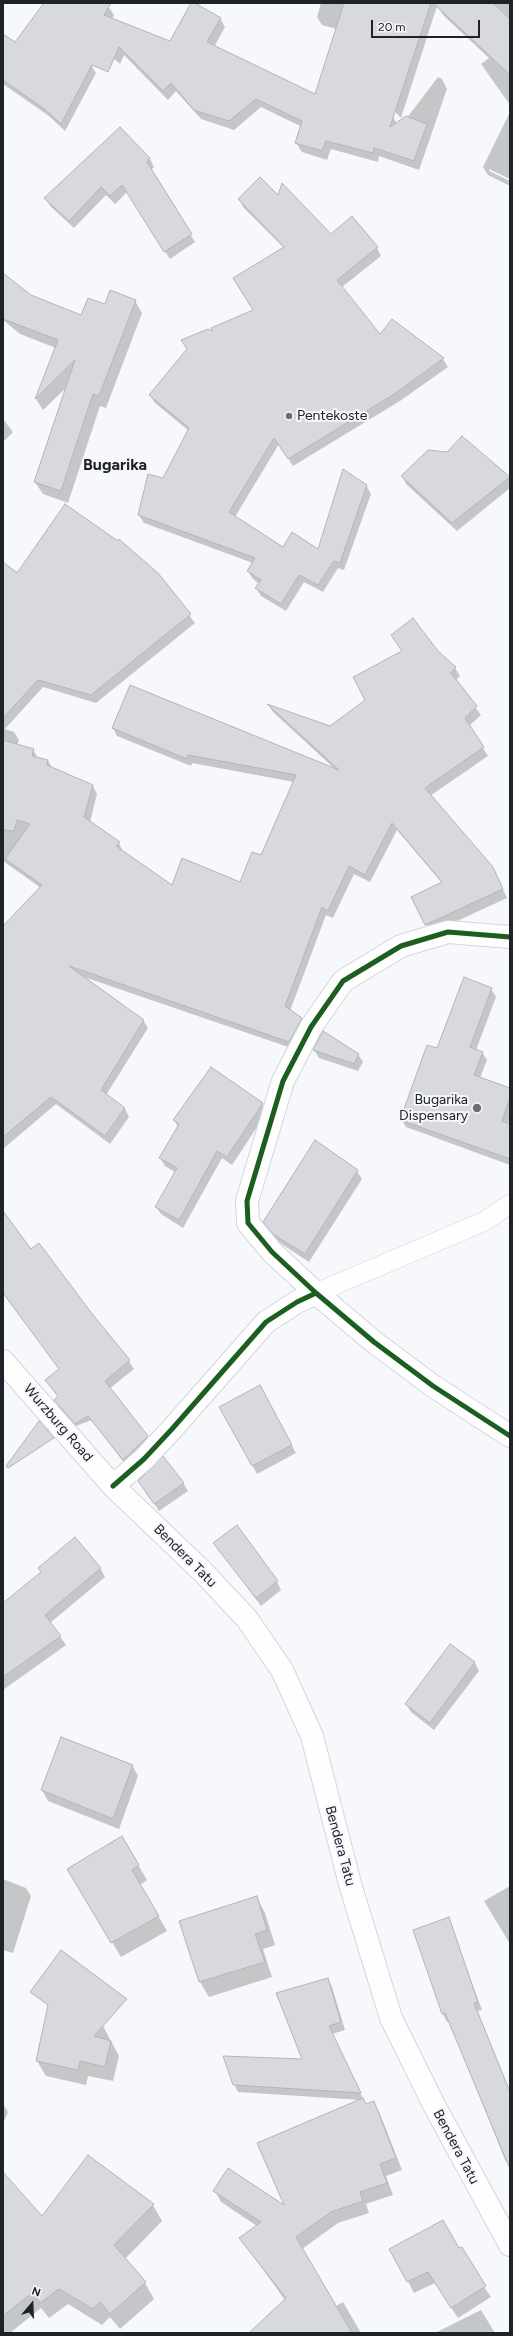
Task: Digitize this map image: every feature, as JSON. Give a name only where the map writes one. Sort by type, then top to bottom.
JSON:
[{"type":"street","points":[[510,937],[448,932],[401,946],[343,981],[311,1027],[283,1081],[247,1201],[248,1223],[272,1252],[316,1293],[374,1342],[433,1386],[510,1436]]},
{"type":"street","points":[[113,1486],[144,1459],[172,1430],[266,1322],[297,1302],[316,1293]]},
{"type":"street","name":"Wurzburg Road","points":[[3,1360],[113,1486]]},
{"type":"street","name":"Bendera Tatu","points":[[113,1486],[204,1573],[242,1614],[282,1670],[312,1736],[350,1884],[391,2018],[434,2105],[510,2246]]},
{"type":"lane","points":[[316,1293],[485,1221],[510,1204]]},
{"type":"building","points":[[44,3],[111,3],[104,15],[170,41],[191,3],[195,3],[221,18],[207,42],[315,94],[344,3],[431,3],[390,127],[406,116],[427,124],[414,161],[374,148],[373,153],[326,141],[322,151],[295,143],[302,121],[256,99],[229,121],[194,110],[171,83],[163,91],[119,47],[108,72],[92,65],[61,124],[43,108],[3,80],[3,34],[15,42]]},
{"type":"building","points":[[433,3],[493,3],[510,19],[510,75]]},
{"type":"building","points":[[120,127],[150,158],[147,162],[192,234],[164,252],[122,185],[110,196],[101,187],[69,221],[44,198]]},
{"type":"building","points":[[260,177],[278,195],[282,183],[331,234],[352,216],[378,247],[337,280],[380,334],[392,319],[444,358],[396,393],[288,459],[274,438],[229,512],[283,547],[292,532],[318,549],[343,469],[367,485],[340,563],[334,561],[318,585],[299,575],[281,604],[255,588],[261,580],[247,571],[255,558],[138,515],[148,474],[163,478],[189,428],[149,395],[187,349],[181,340],[208,329],[213,331],[211,328],[253,310],[233,278],[284,247],[238,199]]},
{"type":"building","points":[[3,273],[31,295],[81,315],[88,298],[105,304],[110,290],[136,300],[99,396],[93,394],[61,491],[34,482],[75,360],[35,399],[58,340],[3,319]]},
{"type":"building","points":[[462,436],[510,477],[452,523],[401,476],[428,450],[447,452]]},
{"type":"building","points":[[65,504],[118,541],[119,539],[158,573],[191,614],[91,695],[38,680],[3,718],[3,562],[17,573]]},
{"type":"building","points":[[413,618],[438,651],[456,667],[451,673],[477,706],[465,718],[484,747],[425,788],[493,867],[503,889],[425,925],[411,897],[442,882],[392,823],[365,875],[349,866],[328,911],[322,907],[285,1006],[302,1018],[289,1042],[69,966],[144,1020],[101,1090],[125,1108],[105,1136],[51,1097],[3,1137],[3,926],[42,885],[5,859],[30,824],[17,820],[14,831],[3,830],[3,740],[34,749],[32,756],[48,760],[47,765],[93,785],[84,817],[120,842],[116,846],[172,885],[182,858],[240,882],[252,852],[261,855],[296,775],[188,755],[187,759],[112,728],[130,685],[339,770],[267,704],[330,726],[365,700],[353,677],[402,651],[391,635]]},
{"type":"building","points":[[464,977],[492,988],[470,1047],[483,1052],[474,1075],[510,1088],[510,1098],[502,1121],[510,1124],[510,1159],[400,1120],[427,1045],[437,1048]]},
{"type":"building","points":[[323,1031],[359,1054],[354,1064],[313,1050]]},
{"type":"building","points":[[211,1067],[263,1103],[227,1157],[217,1151],[179,1220],[155,1207],[177,1168],[159,1158],[179,1124],[173,1120]]},
{"type":"building","points":[[315,1140],[358,1170],[305,1254],[274,1235],[263,1222]]},
{"type":"building","points":[[3,1211],[31,1249],[39,1243],[93,1315],[130,1360],[105,1381],[148,1436],[123,1460],[88,1416],[75,1424],[54,1400],[58,1396],[45,1380],[59,1369],[3,1293]]},
{"type":"building","points":[[260,1385],[292,1445],[252,1466],[219,1407]]},
{"type":"building","points":[[39,1421],[54,1438],[8,1468],[6,1466]]},
{"type":"building","points":[[163,1456],[184,1483],[154,1504],[138,1481]]},
{"type":"building","points":[[237,1525],[278,1581],[256,1598],[213,1543]]},
{"type":"building","points":[[75,1537],[101,1568],[45,1615],[61,1636],[3,1677],[3,1603],[41,1572],[38,1568]]},
{"type":"building","points":[[450,1644],[475,1662],[430,1723],[405,1704]]},
{"type":"building","points":[[61,1737],[133,1765],[113,1819],[41,1790]]},
{"type":"building","points":[[122,1836],[139,1865],[132,1870],[159,1916],[111,1943],[67,1869]]},
{"type":"building","points":[[257,1896],[267,1930],[255,1934],[265,1962],[199,1982],[179,1921]]},
{"type":"building","points":[[449,1917],[478,2002],[474,2003],[510,2092],[510,2169],[445,2013],[442,2014],[413,1930]]},
{"type":"building","points":[[61,1950],[127,1999],[94,2036],[111,2041],[105,2067],[80,2061],[78,2070],[36,2061],[48,2005],[30,1992]]},
{"type":"building","points":[[328,1978],[341,2022],[329,2026],[361,2093],[233,2085],[223,2056],[302,2059],[276,1993]]},
{"type":"building","points":[[363,2098],[366,2104],[374,2101],[396,2158],[380,2164],[387,2183],[360,2192],[363,2201],[331,2212],[296,2237],[352,2333],[249,2333],[286,2298],[239,2238],[261,2222],[213,2191],[228,2168],[284,2205],[257,2143]]},
{"type":"building","points":[[88,2155],[154,2204],[114,2245],[146,2282],[110,2314],[100,2302],[93,2309],[59,2289],[40,2303],[32,2293],[3,2316],[3,2172],[42,2216]]},
{"type":"building","points":[[443,2220],[459,2248],[462,2247],[486,2286],[451,2308],[428,2272],[407,2282],[389,2249]]},
{"type":"cycle path","points":[[510,937],[448,932],[401,946],[343,981],[311,1027],[283,1081],[247,1201],[248,1223],[272,1252],[316,1293],[374,1342],[433,1386],[510,1436]]},
{"type":"cycle path","points":[[113,1486],[144,1459],[172,1429],[266,1322],[297,1302],[316,1293]]},
{"type":"place","name":"Pentekoste","points":[[289,416]]},
{"type":"place","name":"Bugarika Dispensary","points":[[477,1108]]},
{"type":"district","name":"Bugarika","points":[[115,465]]}]
